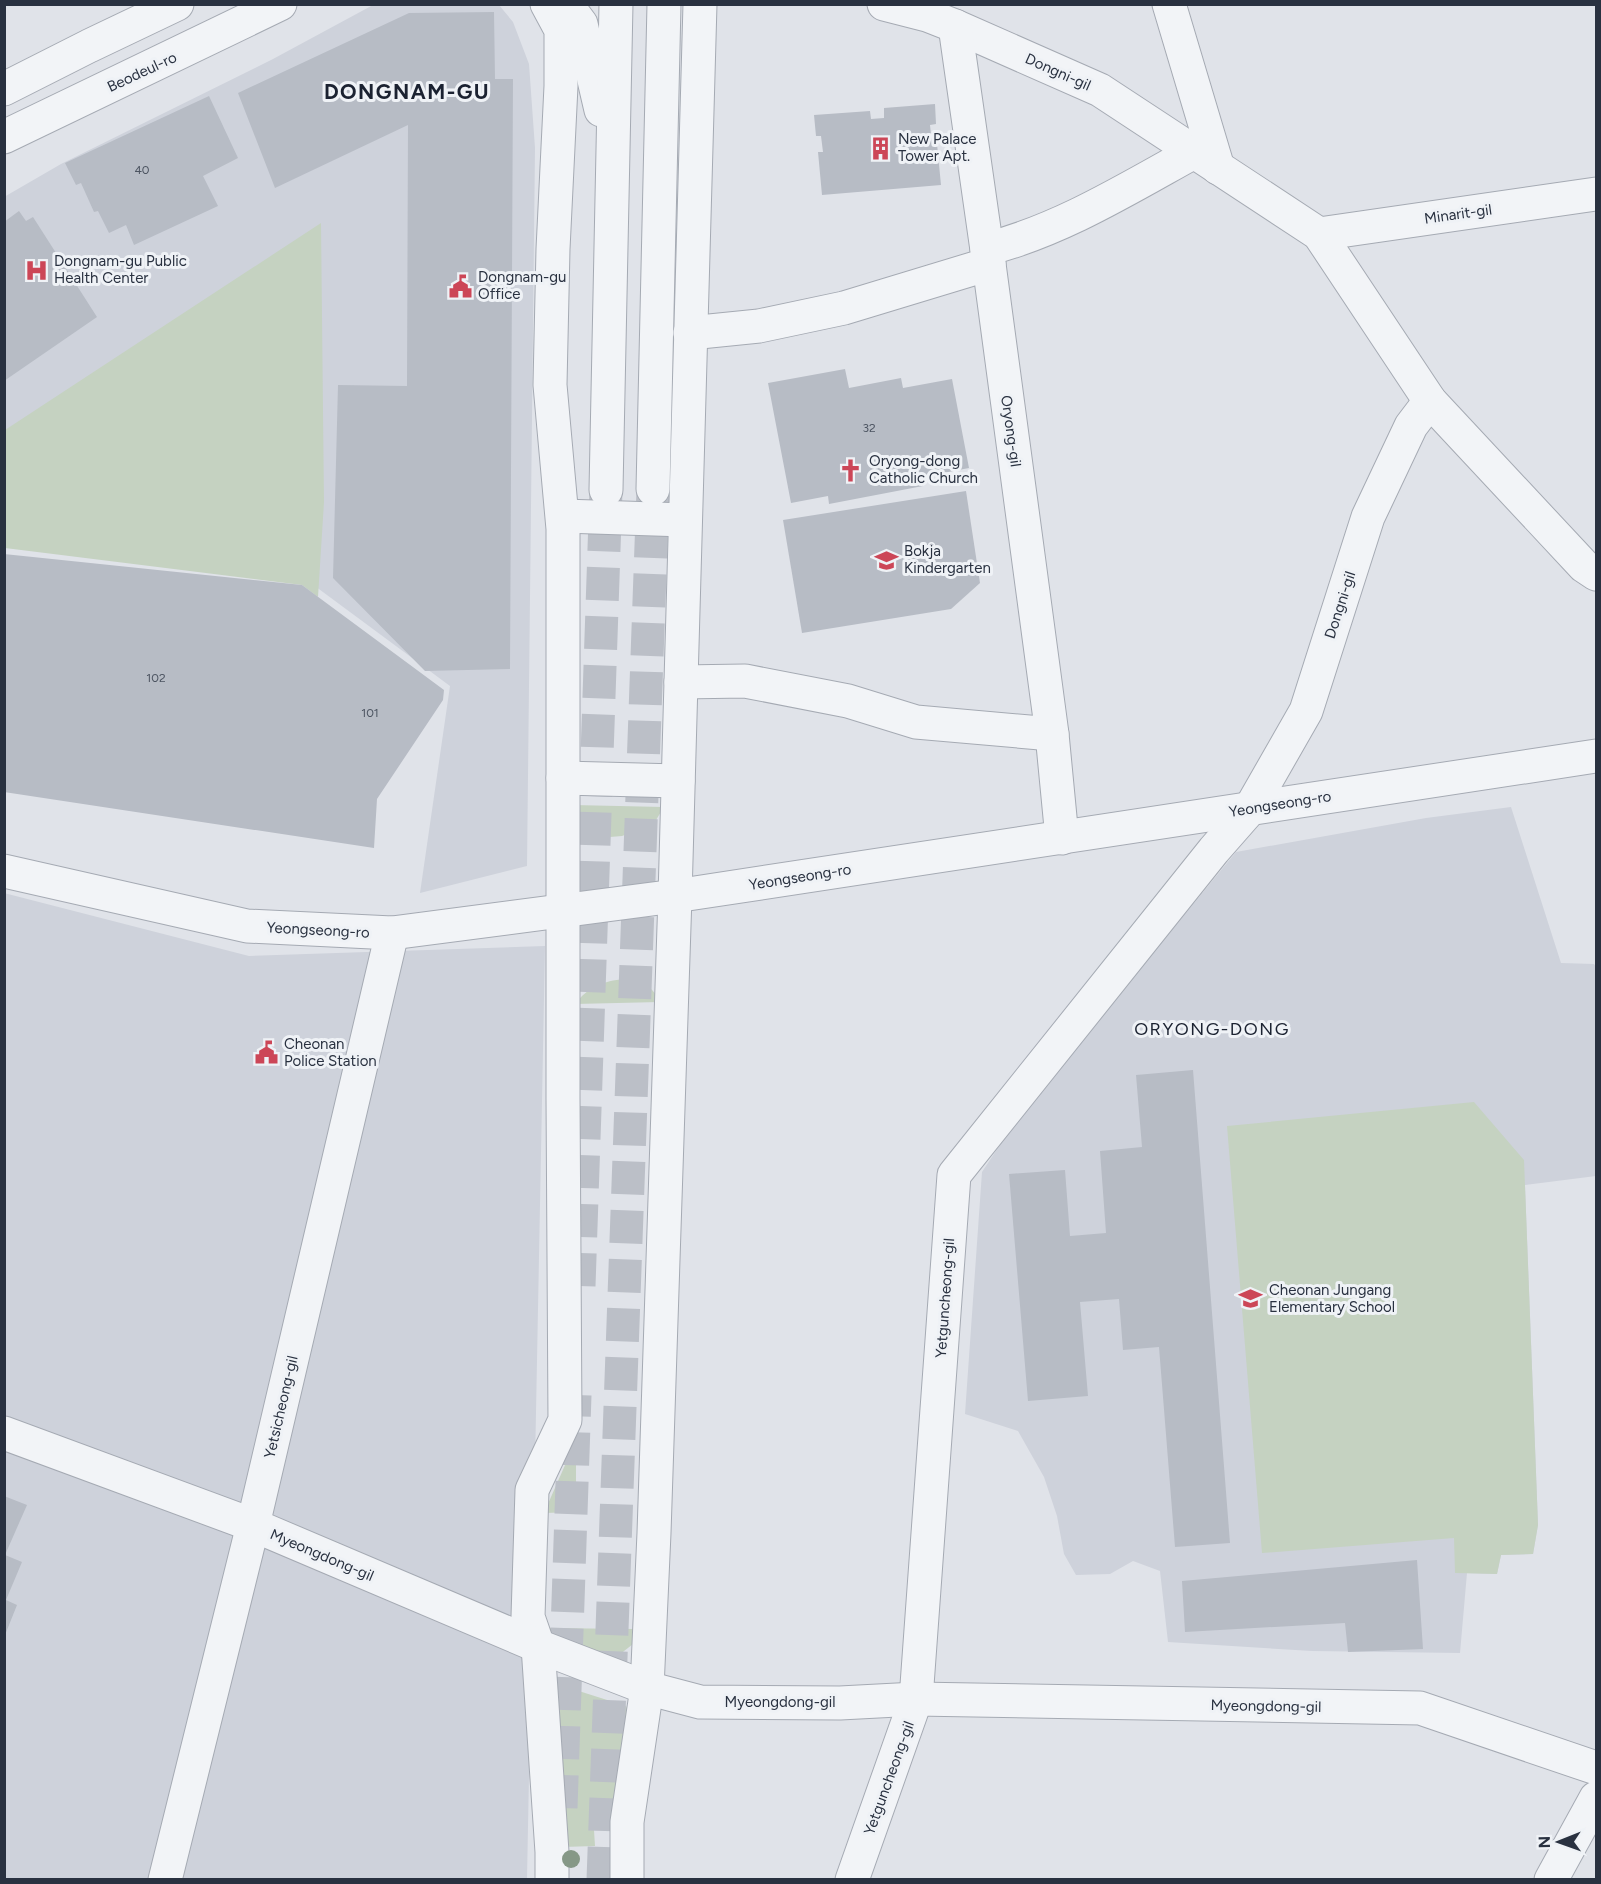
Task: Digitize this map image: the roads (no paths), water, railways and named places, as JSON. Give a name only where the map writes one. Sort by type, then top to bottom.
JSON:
[{"type":"street","points":[[4,89],[177,4]]},
{"type":"street","name":"Beodeul-ro","points":[[4,137],[280,4]]},
{"type":"street","points":[[547,4],[561,30],[550,386],[563,522],[565,1420],[532,1490],[528,1617],[538,1646],[552,1880]]},
{"type":"street","points":[[566,4],[581,24],[612,156]]},
{"type":"street","points":[[606,490],[616,4]]},
{"type":"street","points":[[653,489],[664,4]]},
{"type":"street","points":[[627,1880],[627,1822],[647,1688],[675,896],[700,4]]},
{"type":"street","name":"Dongni-gil","points":[[884,4],[927,15],[955,26],[1100,90],[1319,234],[1430,401],[1584,566],[1596,574]]},
{"type":"street","points":[[690,333],[759,326],[844,308],[988,256],[1010,243],[1206,160],[1169,4]]},
{"type":"street","name":"Oryong-gil","points":[[955,26],[1052,734],[1062,838]]},
{"type":"street","name":"Minarit-gil","points":[[1319,234],[1596,194]]},
{"type":"street","name":"Dongni-gil","points":[[1250,809],[1306,711],[1368,517],[1411,426],[1430,401]]},
{"type":"street","points":[[563,522],[685,526]]},
{"type":"street","points":[[681,682],[745,681],[848,701],[916,722],[1052,734]]},
{"type":"street","name":"Yeongseong-ro","points":[[4,871],[247,926],[392,933],[675,896],[1596,756]]},
{"type":"street","points":[[563,778],[678,782]]},
{"type":"street","name":"Yetguncheong-gil","points":[[852,1880],[916,1700],[954,1175],[1214,850],[1250,809]]},
{"type":"street","name":"Yetsicheong-gil","points":[[165,1880],[253,1525],[392,933]]},
{"type":"street","name":"Myeongdong-gil","points":[[4,1433],[253,1525],[538,1646],[647,1688],[700,1702],[840,1703],[916,1700],[1420,1708],[1596,1768]]},
{"type":"street","points":[[1551,1880],[1596,1798]]},
{"type":"tunnel","points":[[579,1286],[606,490]]},
{"type":"tunnel","points":[[603,1880],[653,490]]},
{"type":"tunnel","points":[[561,1808],[575,1395]]},
{"type":"place","name":"New Palace Tower Apt.","points":[[880,148]]},
{"type":"place","name":"Dongnam-gu Public Health Center","points":[[36,270]]},
{"type":"place","name":"Dongnam-gu Office","points":[[460,286]]},
{"type":"place","name":"Oryong-dong Catholic Church","points":[[851,470]]},
{"type":"place","name":"Bokja Kindergarten","points":[[886,560]]},
{"type":"place","name":"Cheonan Police Station","points":[[266,1053]]},
{"type":"place","name":"Cheonan Jungang Elementary School","points":[[1251,1299]]},
{"type":"district","name":"DONGNAM-GU","points":[[407,91]]},
{"type":"district","name":"ORYONG-DONG","points":[[1212,1029]]}]
